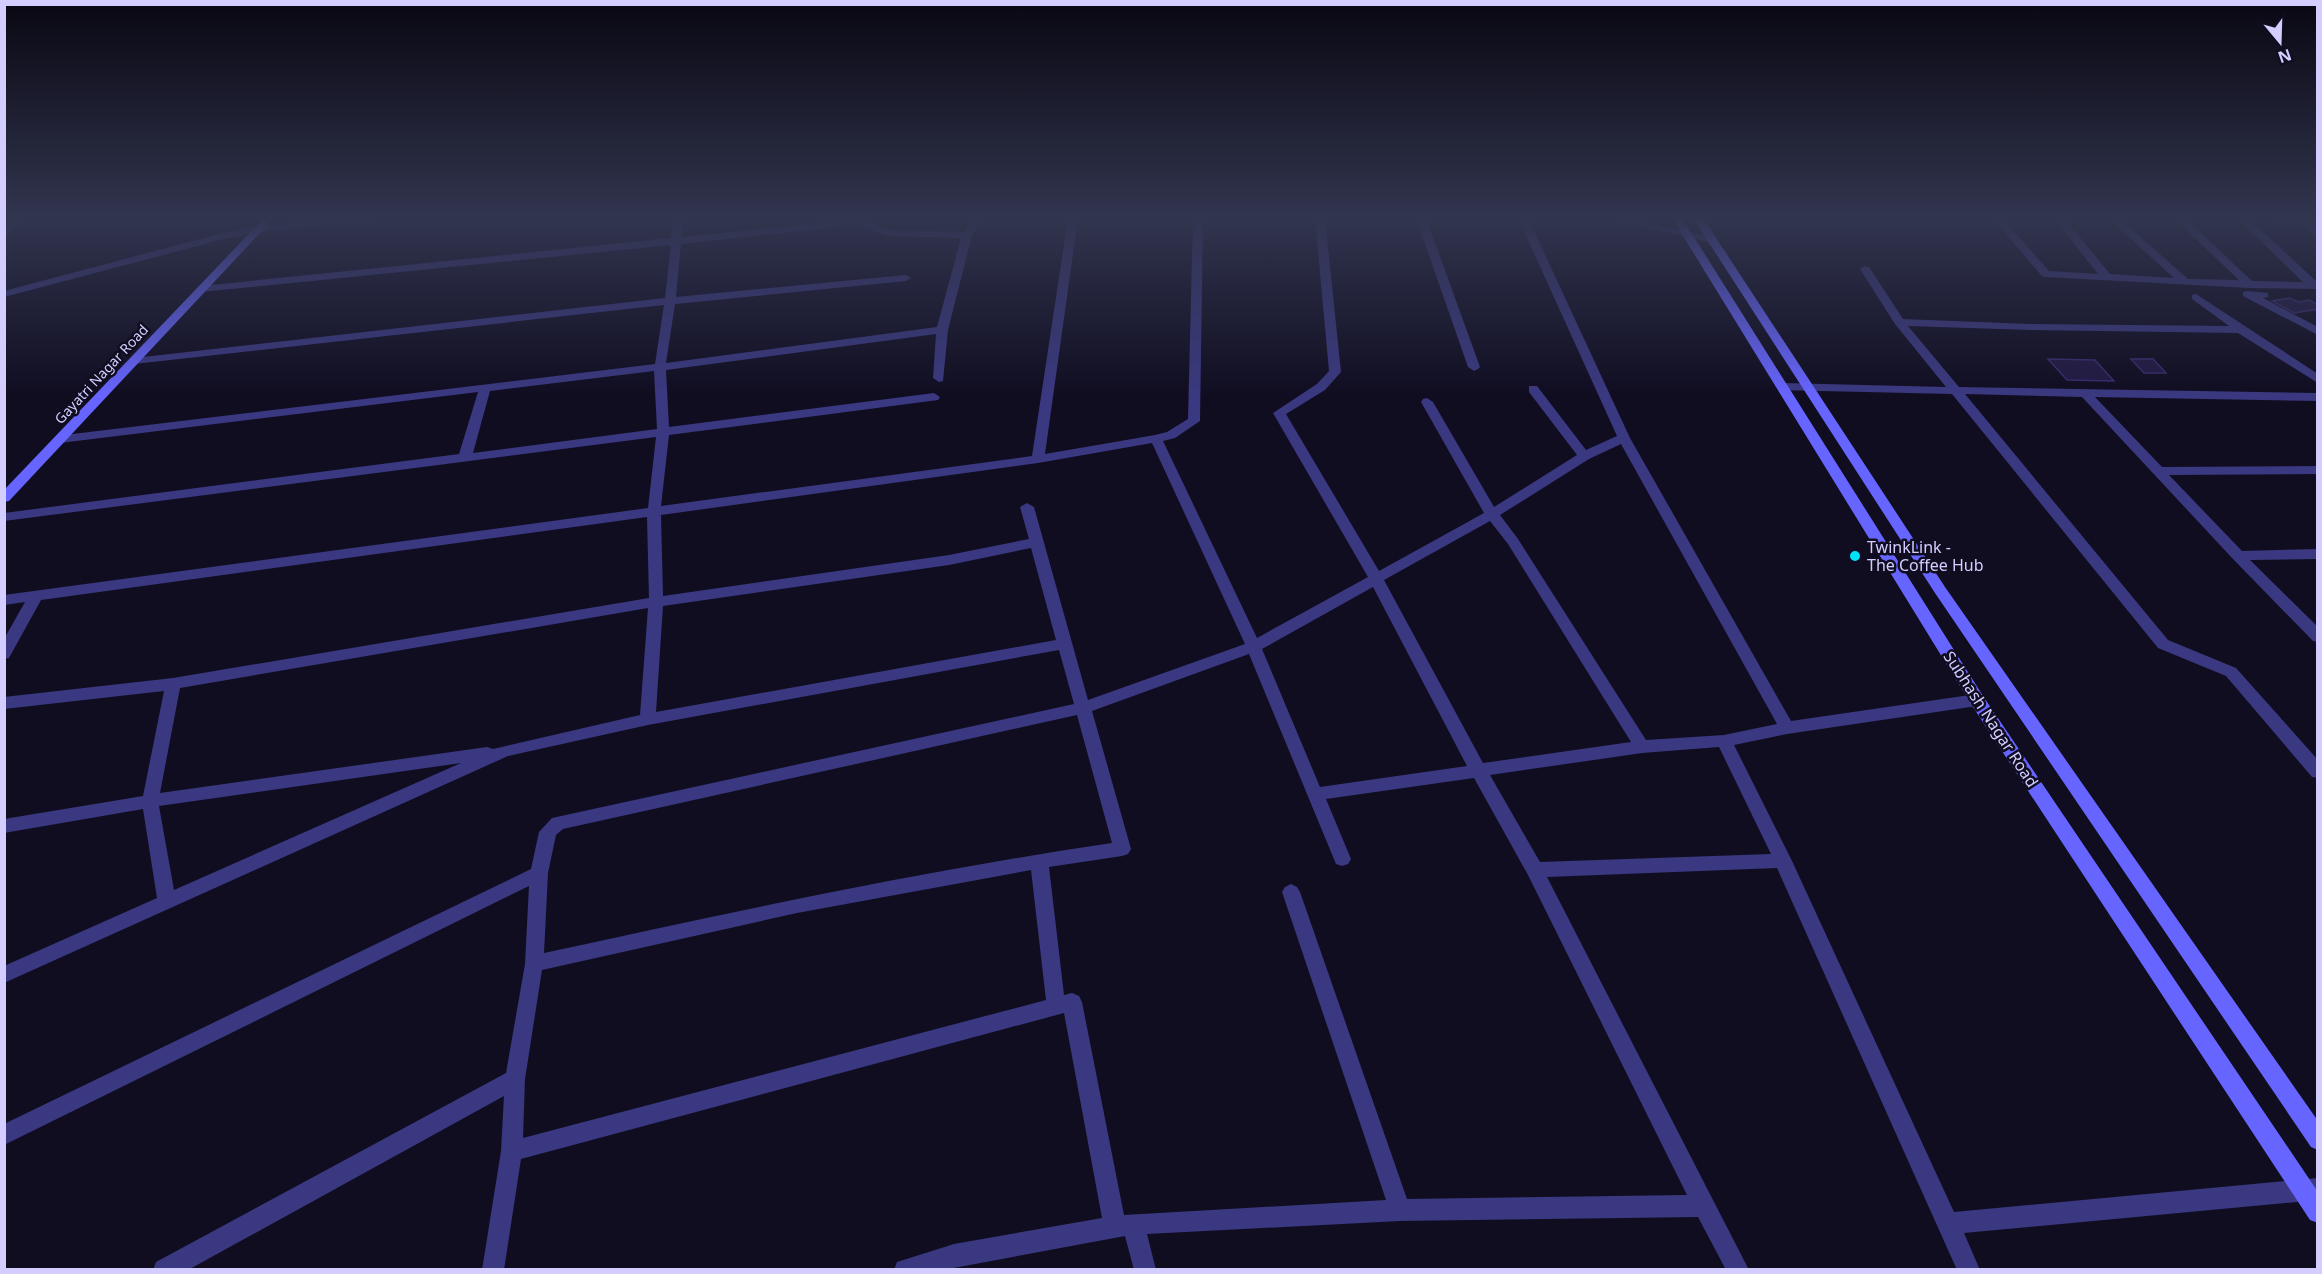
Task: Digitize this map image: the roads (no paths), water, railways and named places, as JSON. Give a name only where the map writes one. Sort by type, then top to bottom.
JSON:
[{"type":"street","points":[[4,294],[67,277]]},
{"type":"street","name":"Gayatri Nagar Road","points":[[4,498],[212,277]]},
{"type":"street","points":[[201,289],[315,277]]},
{"type":"street","points":[[648,719],[656,602],[654,511],[663,431],[660,367],[672,277]]},
{"type":"street","points":[[939,378],[942,330],[956,277]]},
{"type":"street","points":[[1038,459],[1064,277]]},
{"type":"street","points":[[4,600],[1038,459],[1171,435],[1194,421],[1197,277]]},
{"type":"street","points":[[1326,277],[1335,372],[1321,387],[1279,413],[1376,578],[1478,770],[1535,870],[1738,1269]]},
{"type":"street","points":[[1442,277],[1474,367]]},
{"type":"street","points":[[1550,277],[1624,438],[1788,728]]},
{"type":"street","name":"Subhash Nagar Road","points":[[1714,277],[1977,700],[2310,1189],[2318,1212]]},
{"type":"street","points":[[1736,277],[1940,590],[2318,1140]]},
{"type":"street","points":[[1870,277],[1899,322],[2163,644],[2231,672],[2318,772]]},
{"type":"street","points":[[2113,277],[2316,289]]},
{"type":"street","points":[[2181,277],[2186,282]]},
{"type":"street","points":[[2242,277],[2250,285]]},
{"type":"street","points":[[2304,277],[2316,289]]},
{"type":"street","points":[[134,361],[670,301],[906,278]]},
{"type":"street","points":[[2316,289],[2247,294],[2318,332]]},
{"type":"street","points":[[2196,297],[2241,330],[2318,380]]},
{"type":"street","points":[[1899,322],[2030,327],[2241,330]]},
{"type":"street","points":[[60,439],[660,367],[942,330]]},
{"type":"street","points":[[1783,387],[2318,396]]},
{"type":"street","points":[[465,457],[485,388]]},
{"type":"street","points":[[1533,388],[1584,456]]},
{"type":"street","points":[[2085,393],[2238,556],[2318,637]]},
{"type":"street","points":[[4,517],[934,397]]},
{"type":"street","points":[[1427,402],[1492,514],[1513,542],[1642,747]]},
{"type":"street","points":[[493,1269],[512,1151],[515,1079],[534,964],[539,873],[548,832],[558,823],[1082,708],[1254,647],[1492,514],[1584,456],[1624,438]]},
{"type":"street","points":[[1156,439],[1254,647],[1342,859]]},
{"type":"street","points":[[2160,471],[2318,470]]},
{"type":"street","points":[[534,964],[797,905],[1039,861],[1122,849],[1027,507]]},
{"type":"street","points":[[4,703],[173,684],[656,602],[949,560],[1036,542]]},
{"type":"street","points":[[2238,556],[2318,554]]},
{"type":"street","points":[[4,654],[36,596]]},
{"type":"street","points":[[4,826],[150,801],[504,751],[648,719],[1065,644]]},
{"type":"street","points":[[167,902],[150,801],[173,684]]},
{"type":"street","points":[[1315,794],[1642,747],[1724,741],[1788,728],[1977,700]]},
{"type":"street","points":[[1724,741],[1783,861],[1969,1269]]},
{"type":"street","points":[[4,975],[504,751]]},
{"type":"street","points":[[1039,861],[1056,1006]]},
{"type":"street","points":[[1535,870],[1783,861]]},
{"type":"street","points":[[4,1136],[539,873]]},
{"type":"street","points":[[1291,892],[1400,1210]]},
{"type":"street","points":[[512,1151],[1072,1002],[1124,1226],[1145,1269]]},
{"type":"street","points":[[164,1269],[515,1079]]},
{"type":"street","points":[[1949,1223],[2310,1189]]},
{"type":"street","points":[[905,1269],[936,1265],[954,1255],[1124,1226],[1400,1210],[1704,1206]]},
{"type":"place","name":"TwinkLink - The Coffee Hub","points":[[1855,556]]}]
